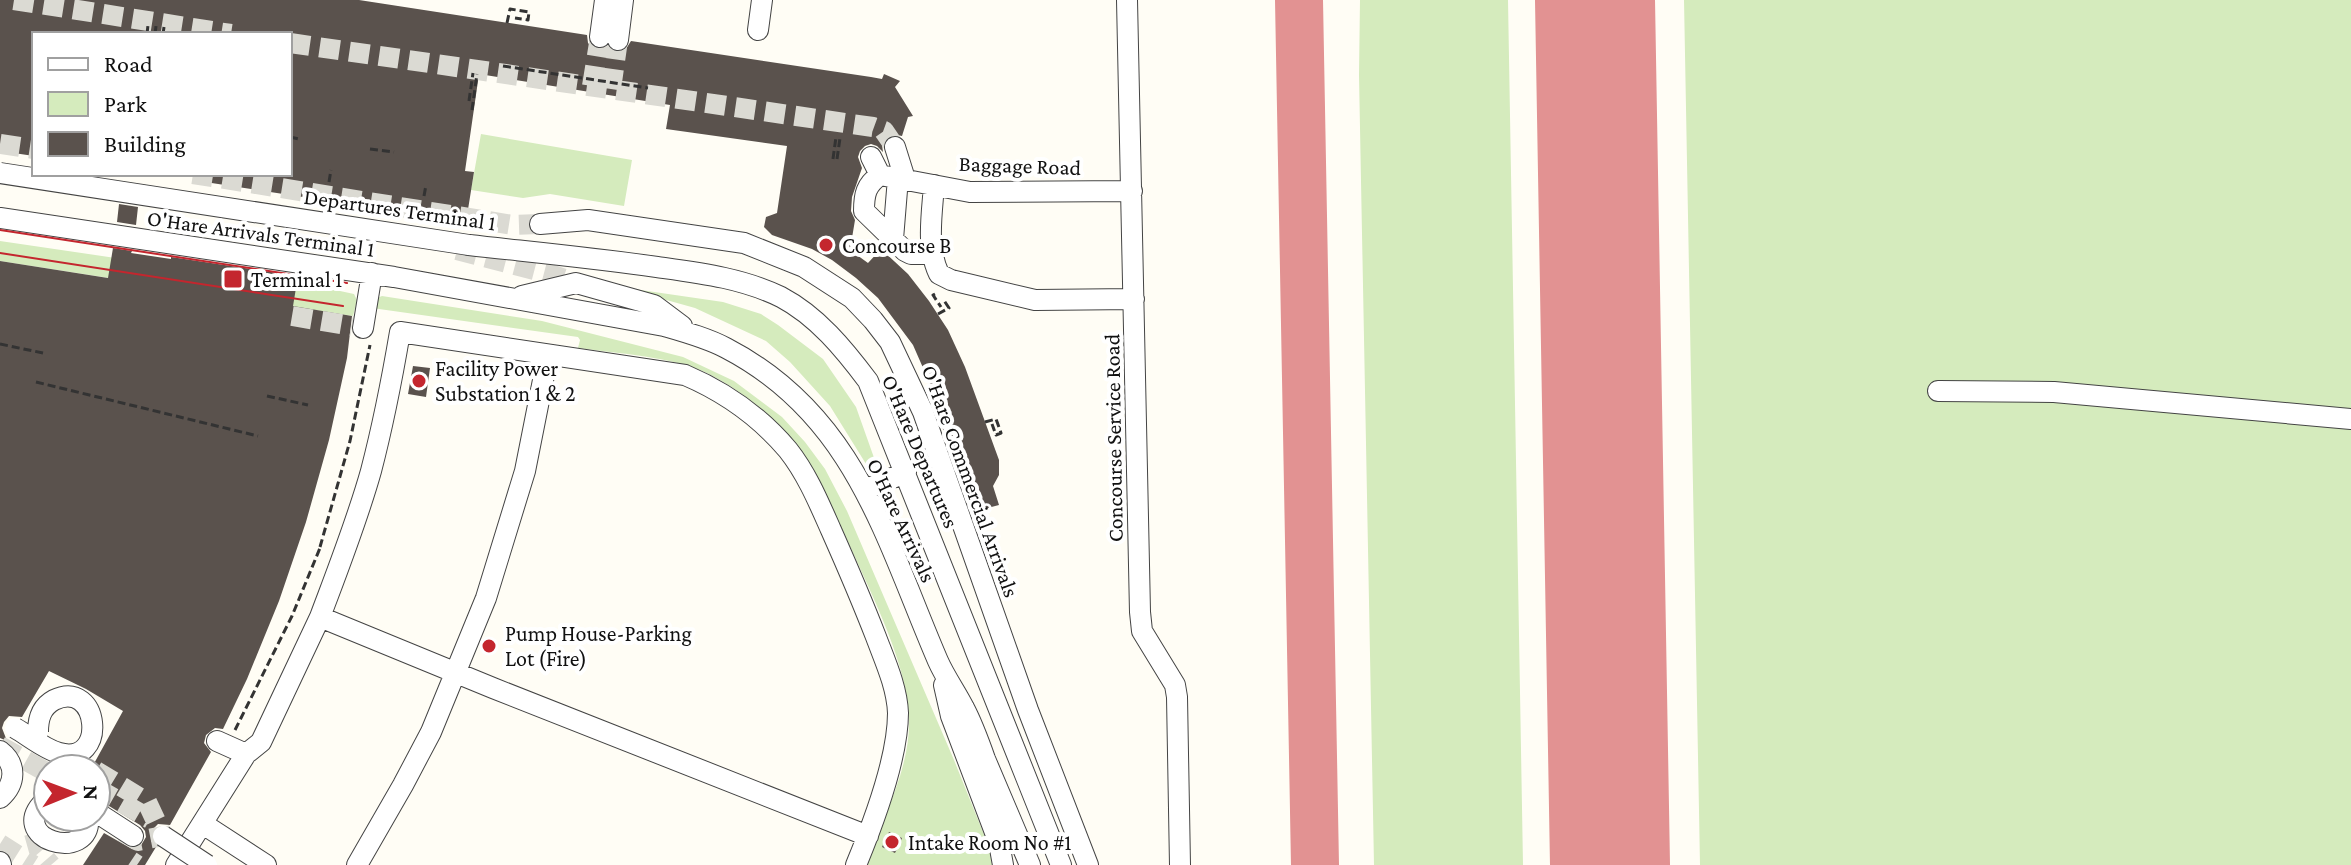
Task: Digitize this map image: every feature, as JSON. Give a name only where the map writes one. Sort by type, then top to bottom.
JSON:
[{"type":"street","points":[[605,0],[609,38],[623,0]]},
{"type":"street","points":[[758,30],[762,0]]},
{"type":"street","name":"Concourse Service Road","points":[[1127,0],[1140,612],[1142,631],[1175,685],[1177,697],[1180,865]]},
{"type":"street","points":[[893,239],[889,172],[895,147]]},
{"type":"street","points":[[889,172],[868,184],[864,211],[911,254],[932,254]]},
{"type":"street","name":"Baggage Road","points":[[889,172],[970,192],[1132,191]]},
{"type":"street","name":"Departures Terminal 1","points":[[0,173],[556,256]]},
{"type":"street","points":[[934,185],[932,254],[939,274],[951,280],[1035,300],[1134,299]]},
{"type":"street","name":"O'Hare Arrivals Terminal 1","points":[[0,218],[372,273],[514,298]]},
{"type":"street","name":"O'Hare Commercial Arrivals","points":[[540,224],[588,220],[744,243],[804,267],[852,298],[873,320],[890,342],[923,412],[1028,710],[1088,865]]},
{"type":"street","name":"O'Hare Departures","points":[[556,256],[624,262],[714,275],[751,284],[802,310],[820,324],[851,358],[868,381],[906,472],[1061,865]]},
{"type":"street","points":[[372,273],[363,328],[685,375],[710,386],[755,418],[800,466],[865,609],[897,704],[894,748],[868,836],[856,865]]},
{"type":"street","points":[[514,298],[584,285],[654,305],[695,335]]},
{"type":"street","name":"O'Hare Arrivals","points":[[514,298],[664,326],[695,335],[724,347],[770,374],[813,413],[839,446],[865,490],[940,666],[965,709],[1030,865]]},
{"type":"street","points":[[176,865],[246,754],[261,742],[320,617],[353,530],[370,472],[386,410],[400,332]]},
{"type":"street","points":[[357,865],[424,745],[486,598],[525,471],[548,355]]},
{"type":"street","points":[[1938,391],[2054,392],[2351,419]]},
{"type":"street","points":[[865,490],[906,472]]},
{"type":"street","points":[[320,617],[868,836]]},
{"type":"street","points":[[940,666],[951,716],[999,843],[1003,865]]},
{"type":"street","points":[[8,726],[56,753]]},
{"type":"street","points":[[222,743],[246,754]]},
{"type":"street","points":[[0,751],[11,763],[13,772],[8,790],[0,798]]},
{"type":"street","points":[[112,822],[133,836]]},
{"type":"street","points":[[203,824],[266,865]]},
{"type":"street","points":[[36,833],[37,838],[51,850],[60,852],[78,846],[86,833]]},
{"type":"street","points":[[163,836],[207,865]]},
{"type":"path","points":[[507,23],[510,9],[529,12],[528,20],[515,18]]},
{"type":"path","points":[[147,32],[148,25]]},
{"type":"path","points":[[155,32],[156,26]]},
{"type":"path","points":[[163,32],[164,27]]},
{"type":"path","points":[[503,66],[648,88]]},
{"type":"path","points":[[469,101],[475,74],[472,110]]},
{"type":"path","points":[[292,137],[299,139]]},
{"type":"path","points":[[835,159],[838,138]]},
{"type":"path","points":[[370,149],[394,152]]},
{"type":"path","points":[[329,182],[331,170]]},
{"type":"path","points":[[424,196],[426,185]]},
{"type":"path","points":[[938,314],[949,308],[938,292],[933,295],[941,307]]},
{"type":"path","points":[[222,743],[292,616],[321,546],[350,441],[363,328]]},
{"type":"path","points":[[0,344],[22,346],[43,353]]},
{"type":"path","points":[[36,382],[258,436]]},
{"type":"path","points":[[267,396],[288,398],[308,405]]},
{"type":"path","points":[[985,422],[996,419],[1001,433],[996,435],[992,424]]},
{"type":"green space","points":[[1360,0],[1508,0],[1523,865],[1374,865]]},
{"type":"green space","points":[[1684,0],[2351,0],[2351,865],[1700,865]]},
{"type":"green space","points":[[481,134],[632,160],[624,206],[550,194],[523,198],[471,190]]},
{"type":"green space","points":[[0,241],[340,291],[354,294],[357,300],[353,316],[0,261]]},
{"type":"green space","points":[[620,287],[723,302],[761,314],[778,325],[823,359],[856,407],[878,469],[871,472],[830,406],[766,341],[695,308]]},
{"type":"green space","points":[[382,296],[542,321],[683,357],[734,381],[782,417],[825,469],[847,511],[954,760],[989,847],[992,865],[863,865],[894,795],[905,758],[908,702],[884,622],[827,497],[797,448],[769,416],[730,386],[679,363],[578,348],[578,337],[372,308],[377,298]]},
{"type":"building","name":"Concourse B","points":[[0,0],[359,0],[587,35],[588,43],[593,48],[608,47],[616,53],[624,52],[631,41],[882,79],[884,74],[900,81],[895,87],[913,116],[908,117],[902,136],[892,134],[885,139],[883,152],[871,144],[860,151],[858,157],[862,168],[852,197],[851,211],[855,220],[850,250],[868,263],[881,249],[908,274],[948,330],[999,460],[999,475],[993,486],[999,505],[980,510],[978,490],[960,477],[934,404],[938,402],[913,345],[878,298],[832,260],[812,249],[772,235],[764,227],[766,217],[777,213],[787,146],[666,129],[670,105],[479,74],[465,171],[474,172],[466,222],[205,182],[205,176],[292,176],[292,32],[32,32],[32,156],[0,151]]},
{"type":"building","points":[[119,204],[138,207],[136,225],[117,222]]},
{"type":"building","points":[[113,248],[298,276],[293,306],[352,316],[347,358],[329,440],[279,601],[223,729],[215,728],[206,735],[204,743],[211,752],[170,825],[158,824],[152,830],[151,841],[156,847],[145,865],[83,865],[104,833],[132,849],[140,847],[146,837],[140,825],[112,808],[112,753],[100,753],[123,711],[49,671],[22,717],[9,716],[4,722],[2,728],[7,741],[0,738],[0,261],[108,278]]},
{"type":"building","name":"Facility Power Substation 1 & 2","points":[[413,366],[430,368],[426,397],[408,394]]},
{"type":"building","name":"Intake Room No #1","points":[[889,832],[902,838],[895,853],[882,847]]},
{"type":"taxiway","points":[[1299,0],[1315,865]]},
{"type":"runway","points":[[1595,0],[1610,865]]},
{"type":"tunnel","points":[[14,0],[218,32]]},
{"type":"tunnel","points":[[592,86],[600,37]]},
{"type":"tunnel","points":[[611,89],[618,40]]},
{"type":"tunnel","points":[[292,43],[873,127],[884,131],[895,147]]},
{"type":"tunnel","points":[[0,144],[32,149]]},
{"type":"tunnel","points":[[206,176],[513,225],[540,224]]},
{"type":"tunnel","points":[[457,250],[576,283]]},
{"type":"tunnel","points":[[292,316],[352,326]]},
{"type":"tunnel","points":[[0,746],[32,764]]},
{"type":"tunnel","points":[[112,781],[147,802],[163,836],[138,841],[120,830]]},
{"type":"tunnel","points":[[112,797],[150,819]]},
{"type":"tunnel","points":[[34,833],[39,851],[51,865]]},
{"type":"tunnel","points":[[0,844],[33,865]]},
{"type":"tunnel","points":[[131,861],[137,865]]},
{"type":"tram line","points":[[0,230],[347,283]]},
{"type":"tram line","points":[[0,253],[343,306]]},
{"type":"place","name":"Concourse B","points":[[826,245]]},
{"type":"place","name":"Terminal 1","points":[[233,279]]},
{"type":"place","name":"Facility Power Substation 1 & 2","points":[[419,381]]},
{"type":"place","name":"Pump House-Parking Lot (Fire)","points":[[489,646]]},
{"type":"place","name":"Intake Room No #1","points":[[892,842]]}]
